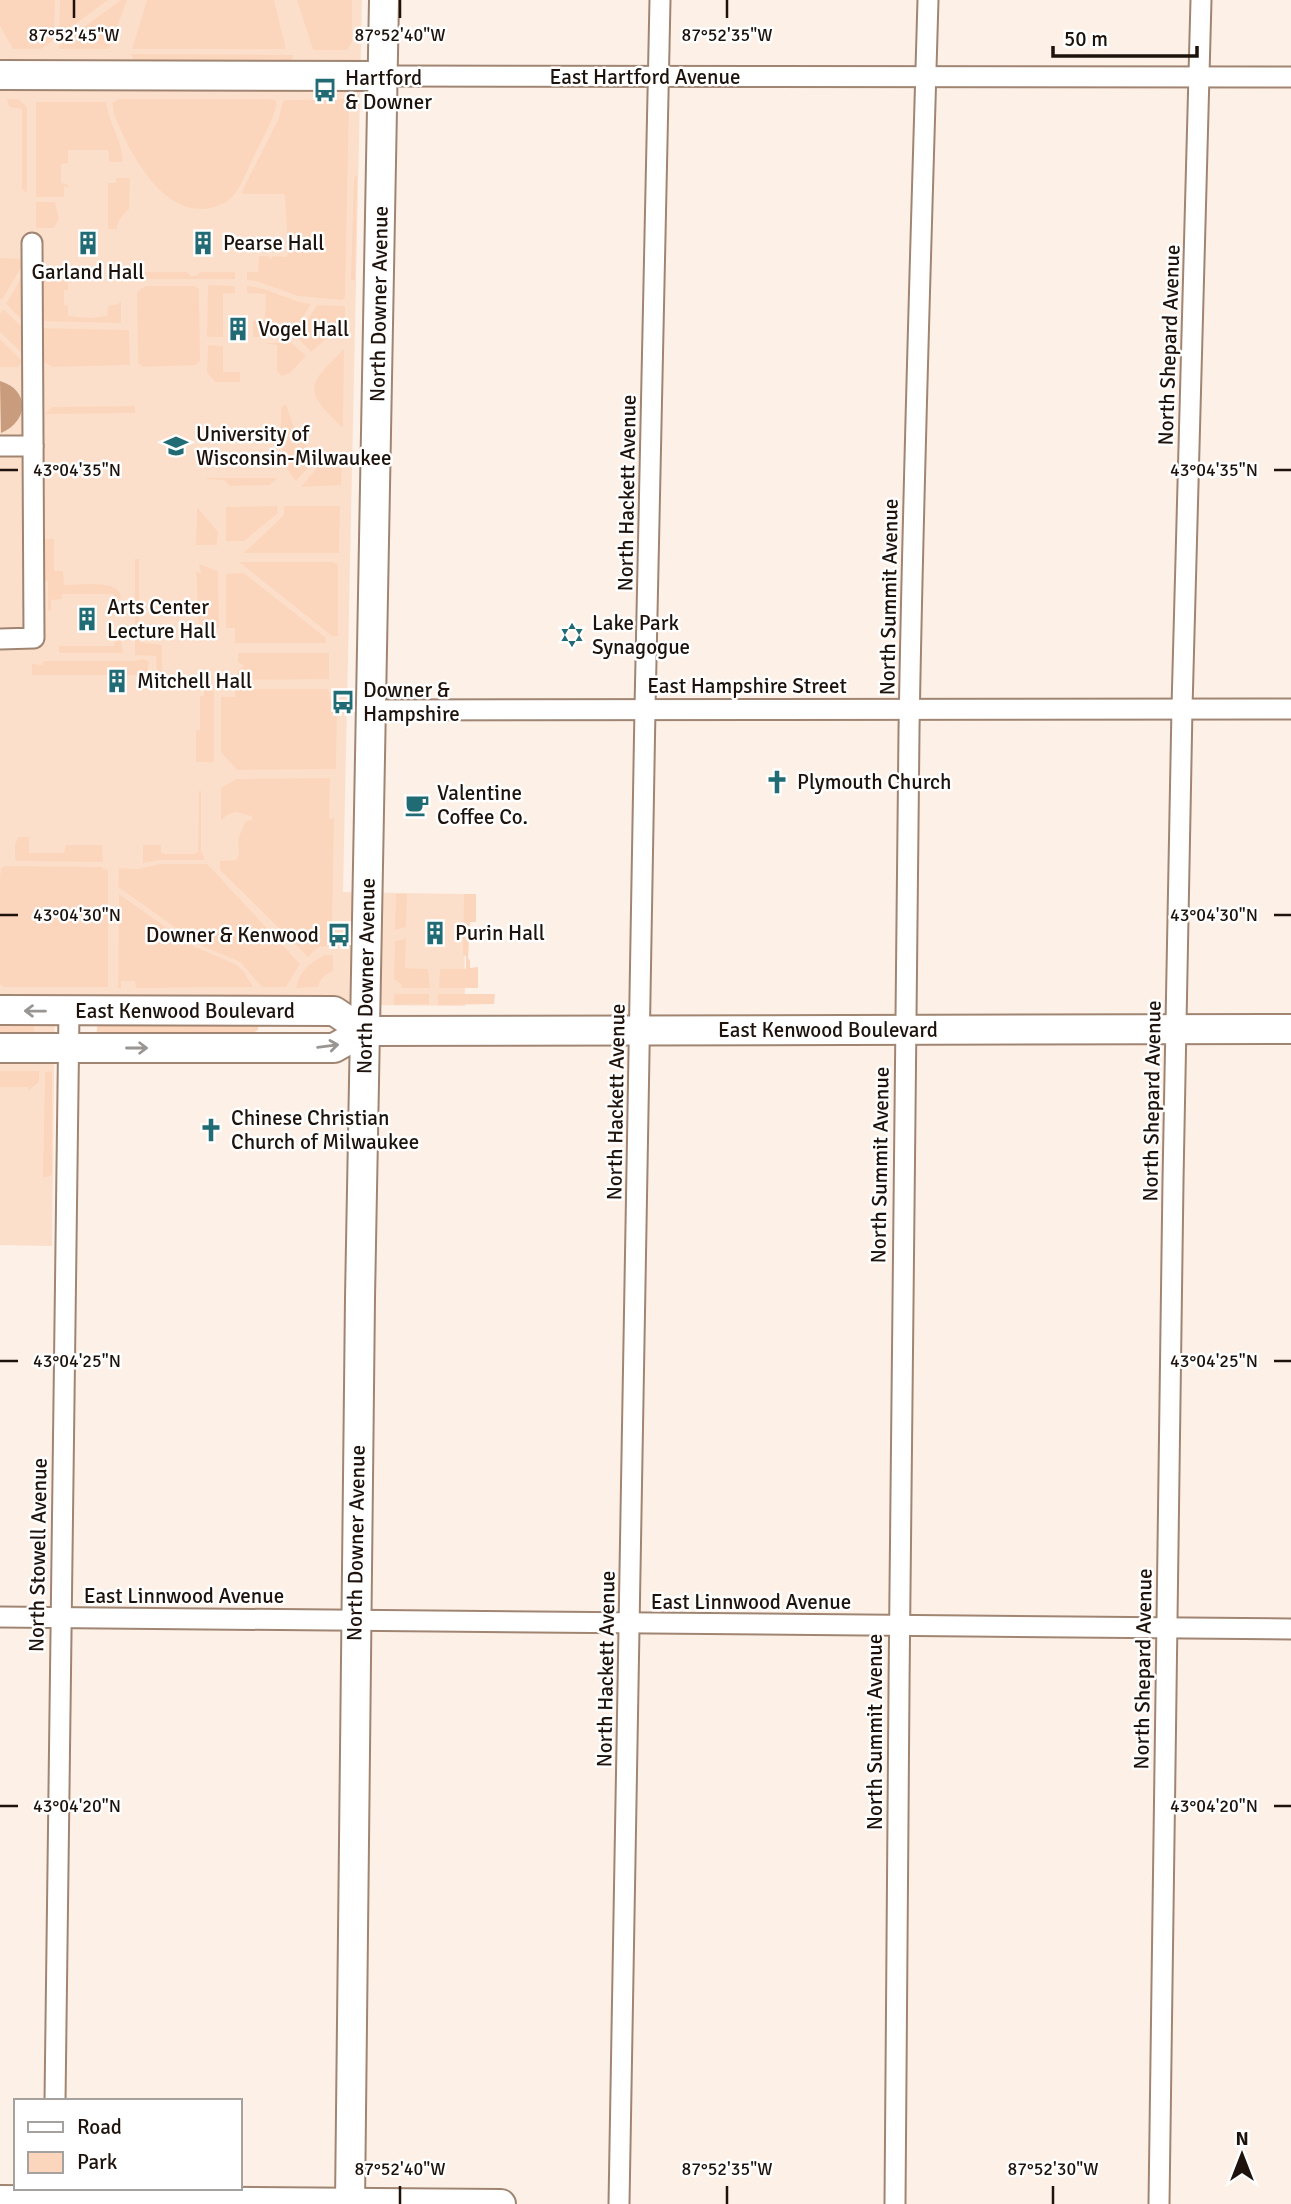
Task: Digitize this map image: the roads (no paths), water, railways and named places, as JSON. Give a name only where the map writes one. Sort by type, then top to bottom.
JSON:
[{"type":"street","name":"North Downer Avenue","points":[[350,2203],[364,1031],[384,0]]},
{"type":"street","name":"North Hackett Avenue","points":[[619,2204],[660,0]]},
{"type":"street","name":"North Summit Avenue","points":[[895,2204],[904,1030],[909,710],[928,0]]},
{"type":"street","name":"North Shepard Avenue","points":[[1159,2204],[1182,708],[1201,0]]},
{"type":"street","name":"East Hartford Avenue","points":[[0,75],[1291,78]]},
{"type":"street","points":[[0,639],[34,638],[32,243]]},
{"type":"street","points":[[0,446],[33,446]]},
{"type":"street","name":"East Hampshire Street","points":[[372,710],[1291,709]]},
{"type":"street","name":"East Kenwood Boulevard","points":[[0,1010],[334,1011],[364,1031]]},
{"type":"street","name":"North Stowell Avenue","points":[[55,2099],[69,1011]]},
{"type":"street","name":"East Kenwood Boulevard","points":[[0,1048],[334,1048],[364,1031],[1291,1029]]},
{"type":"street","name":"East Linnwood Avenue","points":[[0,1617],[1291,1629]]},
{"type":"street","points":[[0,2200],[53,2197],[500,2204]]},
{"type":"place","name":"Hartford & Downer","points":[[325,90]]},
{"type":"place","name":"Garland Hall","points":[[88,243]]},
{"type":"place","name":"Pearse Hall","points":[[203,243]]},
{"type":"place","name":"Vogel Hall","points":[[238,329]]},
{"type":"place","name":"University of Wisconsin-Milwaukee","points":[[176,446]]},
{"type":"place","name":"Arts Center Lecture Hall","points":[[87,619]]},
{"type":"place","name":"Lake Park Synagogue","points":[[572,635]]},
{"type":"place","name":"Mitchell Hall","points":[[117,681]]},
{"type":"place","name":"Downer & Hampshire","points":[[343,702]]},
{"type":"place","name":"Plymouth Church","points":[[777,782]]},
{"type":"place","name":"Valentine Coffee Co.","points":[[417,805]]},
{"type":"place","name":"Purin Hall","points":[[435,933]]},
{"type":"place","name":"Downer & Kenwood","points":[[339,935]]},
{"type":"place","name":"Chinese Christian Church of Milwaukee","points":[[211,1130]]}]
